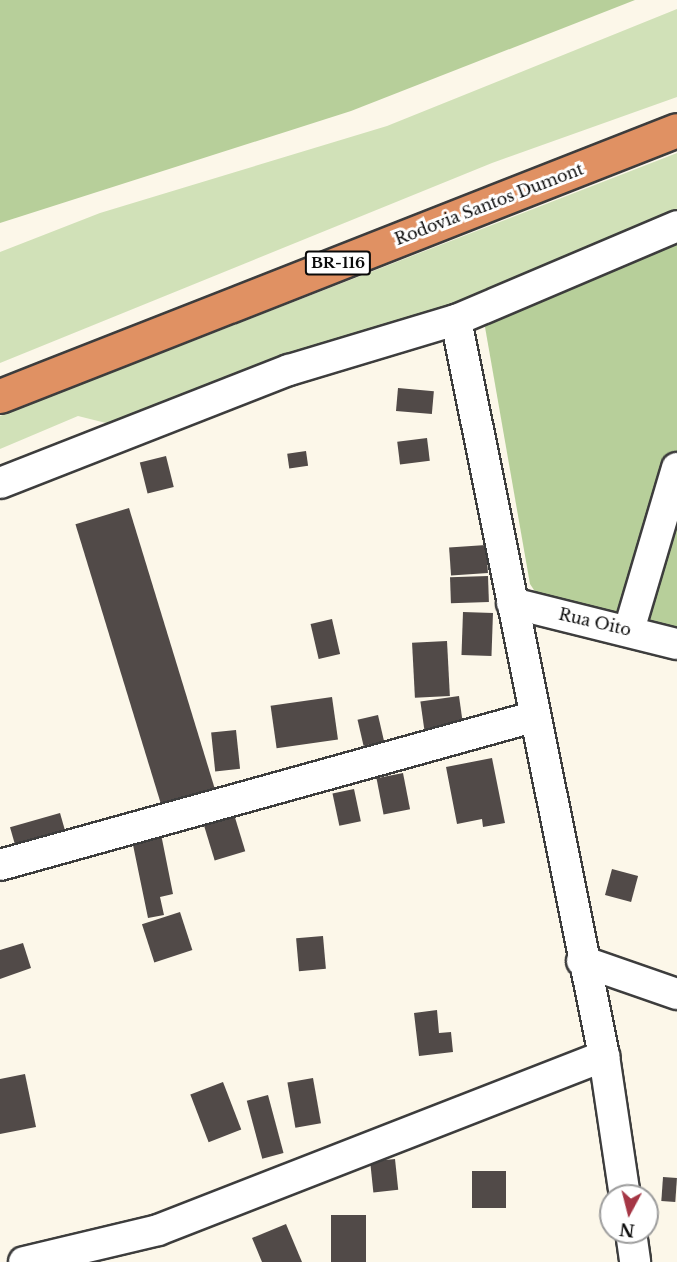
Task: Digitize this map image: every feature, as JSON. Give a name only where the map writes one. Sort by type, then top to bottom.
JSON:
[{"type":"highway","name":"Rodovia Santos Dumont","points":[[0,396],[677,130]]},
{"type":"street","points":[[0,483],[289,370],[456,320],[677,226]]},
{"type":"street","points":[[456,320],[582,961],[604,1056],[623,1184]]},
{"type":"street","points":[[629,630],[677,468]]},
{"type":"street","name":"Rua Oito","points":[[512,603],[629,630],[677,644]]},
{"type":"street","points":[[0,865],[533,717]]},
{"type":"street","points":[[582,961],[677,994]]},
{"type":"street","points":[[36,1260],[158,1230],[604,1056]]},
{"type":"street","points":[[633,1244],[635,1262]]},
{"type":"green space","points":[[0,0],[635,0],[351,111],[0,223]]},
{"type":"green space","points":[[677,9],[677,97],[492,163],[0,363],[0,252],[100,213],[387,126]]},
{"type":"green space","points":[[677,153],[677,215],[424,319],[294,351],[110,424],[78,416],[0,449],[0,416]]},
{"type":"green space","points":[[677,234],[677,628],[536,593],[530,584],[485,327],[494,310]]},
{"type":"building","points":[[398,388],[434,391],[432,414],[396,411]]},
{"type":"building","points":[[427,438],[430,461],[400,464],[397,442]]},
{"type":"building","points":[[306,451],[308,466],[289,468],[287,454]]},
{"type":"building","points":[[166,456],[174,487],[148,494],[140,463]]},
{"type":"building","points":[[129,508],[215,789],[161,806],[75,524]]},
{"type":"building","points":[[486,545],[488,573],[451,576],[449,548]]},
{"type":"building","points":[[488,576],[489,602],[451,603],[450,577]]},
{"type":"building","points":[[463,612],[493,613],[491,656],[461,655]]},
{"type":"building","points":[[332,619],[340,654],[319,659],[311,624]]},
{"type":"building","points":[[447,641],[450,696],[415,698],[412,643]]},
{"type":"building","points":[[459,696],[463,725],[424,730],[420,701]]},
{"type":"building","points":[[332,697],[338,740],[277,748],[271,706]]},
{"type":"building","points":[[378,715],[384,741],[364,746],[358,720]]},
{"type":"building","points":[[236,730],[240,769],[215,771],[211,733]]},
{"type":"building","points":[[492,758],[505,823],[483,827],[482,819],[457,824],[446,767]]},
{"type":"building","points":[[403,773],[410,809],[384,814],[376,778]]},
{"type":"building","points":[[354,789],[361,821],[339,826],[332,794]]},
{"type":"building","points":[[233,811],[245,851],[215,861],[202,820]]},
{"type":"building","points":[[60,813],[65,831],[15,846],[10,827]]},
{"type":"building","points":[[161,834],[173,894],[160,897],[164,915],[148,918],[132,840]]},
{"type":"building","points":[[612,869],[638,876],[631,902],[605,895]]},
{"type":"building","points":[[180,912],[192,950],[154,962],[142,924]]},
{"type":"building","points":[[323,936],[326,969],[299,971],[296,938]]},
{"type":"building","points":[[23,943],[31,968],[0,979],[0,950]]},
{"type":"building","points":[[437,1010],[439,1033],[451,1032],[453,1052],[419,1056],[414,1013]]},
{"type":"building","points":[[25,1074],[36,1127],[0,1134],[0,1079]]},
{"type":"building","points":[[313,1078],[321,1123],[295,1128],[287,1083]]},
{"type":"building","points":[[223,1082],[241,1130],[209,1142],[190,1095]]},
{"type":"building","points":[[268,1095],[284,1153],[262,1159],[247,1101]]},
{"type":"building","points":[[395,1159],[398,1190],[373,1192],[370,1162]]},
{"type":"building","points":[[472,1171],[506,1171],[506,1208],[472,1208]]},
{"type":"building","points":[[663,1177],[677,1178],[675,1202],[661,1201]]},
{"type":"building","points":[[331,1215],[366,1215],[366,1262],[331,1262]]},
{"type":"building","points":[[286,1224],[302,1262],[262,1262],[252,1238]]}]
